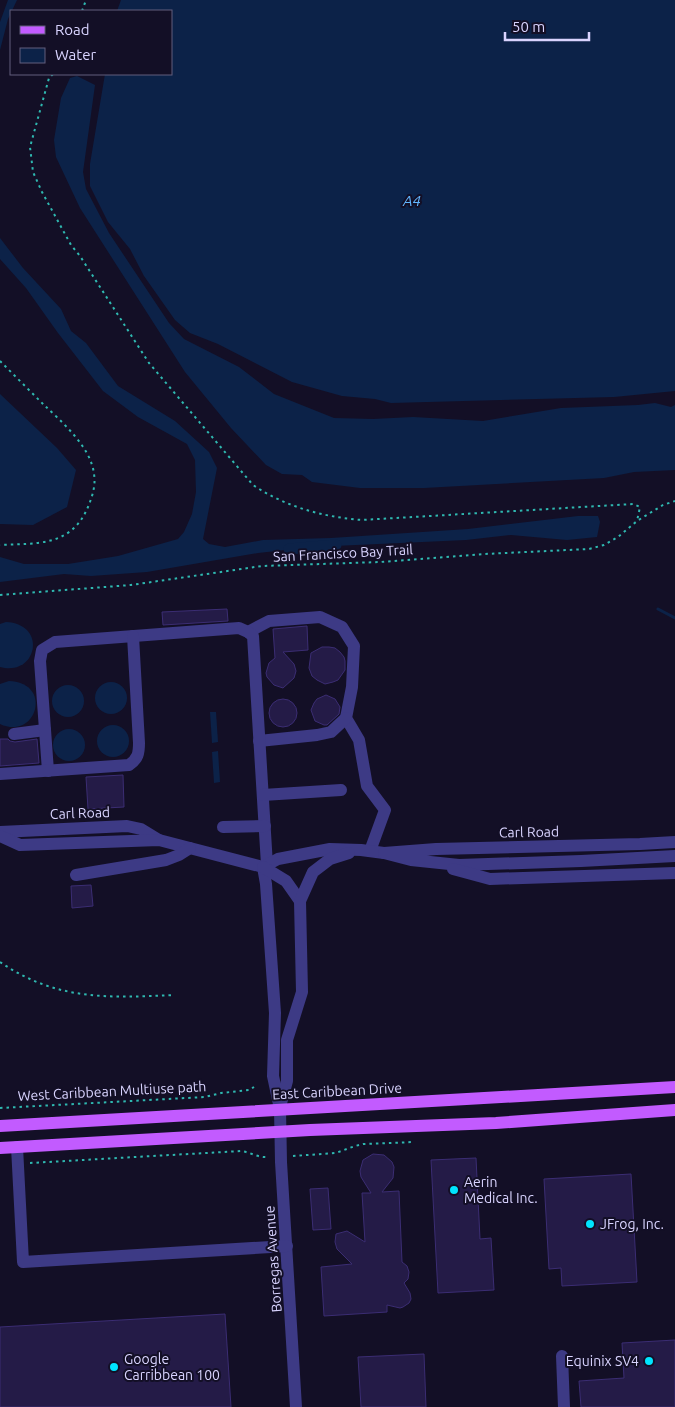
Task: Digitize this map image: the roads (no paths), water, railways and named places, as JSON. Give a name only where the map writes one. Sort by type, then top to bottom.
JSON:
[{"type":"main road","name":"East Caribbean Drive","points":[[0,1126],[675,1087]]},
{"type":"main road","points":[[0,1148],[496,1122],[675,1110]]},
{"type":"street","points":[[48,771],[40,660],[42,650],[55,642],[239,628],[248,632],[269,621],[320,617],[342,627],[354,646],[352,687],[346,718],[330,732],[259,741]]},
{"type":"street","name":"Borregas Avenue","points":[[248,632],[253,636],[265,826],[265,866],[275,1013],[273,1076],[280,1109],[296,1407]]},
{"type":"street","points":[[0,774],[129,765],[135,761],[139,743],[133,636]]},
{"type":"street","points":[[346,718],[359,740],[367,786],[385,810],[365,851]]},
{"type":"street","points":[[14,734],[45,730]]},
{"type":"street","points":[[263,795],[341,790]]},
{"type":"street","name":"Carl Road","points":[[0,832],[127,826],[141,829],[158,840]]},
{"type":"street","points":[[223,827],[265,826]]},
{"type":"street","name":"Carl Road","points":[[0,836],[20,845],[158,840],[265,866],[278,859],[330,849],[384,853],[411,860],[459,865],[675,856]]},
{"type":"street","name":"Carl Road","points":[[384,853],[436,849],[673,840]]},
{"type":"street","points":[[76,875],[166,860],[190,848]]},
{"type":"street","name":"Borregas Avenue","points":[[280,1109],[287,1081],[287,1040],[302,992],[300,901],[312,872],[330,859],[365,851]]},
{"type":"street","name":"Carl Road","points":[[434,862],[463,872],[490,878],[675,872]]},
{"type":"street","points":[[265,866],[286,881],[300,901]]},
{"type":"street","points":[[17,1147],[23,1262],[287,1246]]},
{"type":"street","points":[[562,1356],[564,1407]]},
{"type":"water","points":[[8,0],[17,0],[12,10],[10,10],[0,50],[0,22]]},
{"type":"water","name":"A4","points":[[121,0],[675,0],[675,391],[614,397],[391,403],[375,399],[342,396],[292,382],[218,344],[190,333],[175,320],[144,276],[130,249],[108,222],[90,186],[90,164],[105,75],[172,75],[172,10],[117,10]]},
{"type":"water","points":[[77,76],[95,85],[83,172],[86,189],[109,233],[169,323],[184,339],[239,367],[274,394],[334,418],[413,417],[483,421],[561,408],[655,403],[671,407],[675,405],[675,470],[634,472],[604,478],[424,488],[360,488],[312,482],[302,475],[282,474],[266,465],[231,428],[185,372],[80,208],[56,157],[54,140],[61,98],[70,78]]},
{"type":"water","points":[[0,238],[23,268],[61,309],[71,331],[86,343],[118,386],[175,421],[209,452],[217,468],[203,539],[209,544],[225,547],[263,540],[331,538],[468,529],[578,516],[598,516],[600,522],[597,537],[567,540],[511,535],[466,540],[312,547],[258,553],[147,572],[91,576],[64,574],[0,582],[0,557],[24,564],[68,564],[118,556],[178,539],[184,532],[192,514],[196,492],[195,460],[187,444],[138,417],[103,391],[26,288],[0,259]]},
{"type":"water","points":[[0,394],[57,448],[76,470],[67,507],[33,525],[0,524]]},
{"type":"water","points":[[6,622],[19,625],[28,631],[32,640],[33,649],[29,658],[13,668],[0,667],[0,624]]},
{"type":"water","points":[[9,681],[23,684],[32,691],[35,700],[35,710],[31,718],[23,725],[13,727],[0,724],[0,684]]},
{"type":"water","points":[[111,682],[123,686],[127,698],[123,710],[111,714],[99,710],[95,698],[99,686]]},
{"type":"water","points":[[68,685],[80,689],[84,701],[80,713],[68,717],[56,713],[52,701],[56,689]]},
{"type":"water","points":[[210,712],[216,712],[218,742],[212,743]]},
{"type":"water","points":[[113,725],[125,729],[129,741],[125,753],[113,757],[101,753],[97,741],[101,729]]},
{"type":"water","points":[[69,729],[81,733],[85,745],[81,757],[69,761],[57,757],[53,745],[57,733]]},
{"type":"water","points":[[218,751],[220,782],[214,783],[212,752]]},
{"type":"waterway","points":[[289,549],[336,545]]},
{"type":"waterway","points":[[658,609],[675,618]]},
{"type":"place","name":"Aerin Medical Inc.","points":[[454,1190]]},
{"type":"place","name":"JFrog, Inc.","points":[[590,1224]]},
{"type":"place","name":"Equinix SV4","points":[[649,1361]]},
{"type":"place","name":"Google Carribbean 100","points":[[114,1367]]}]
